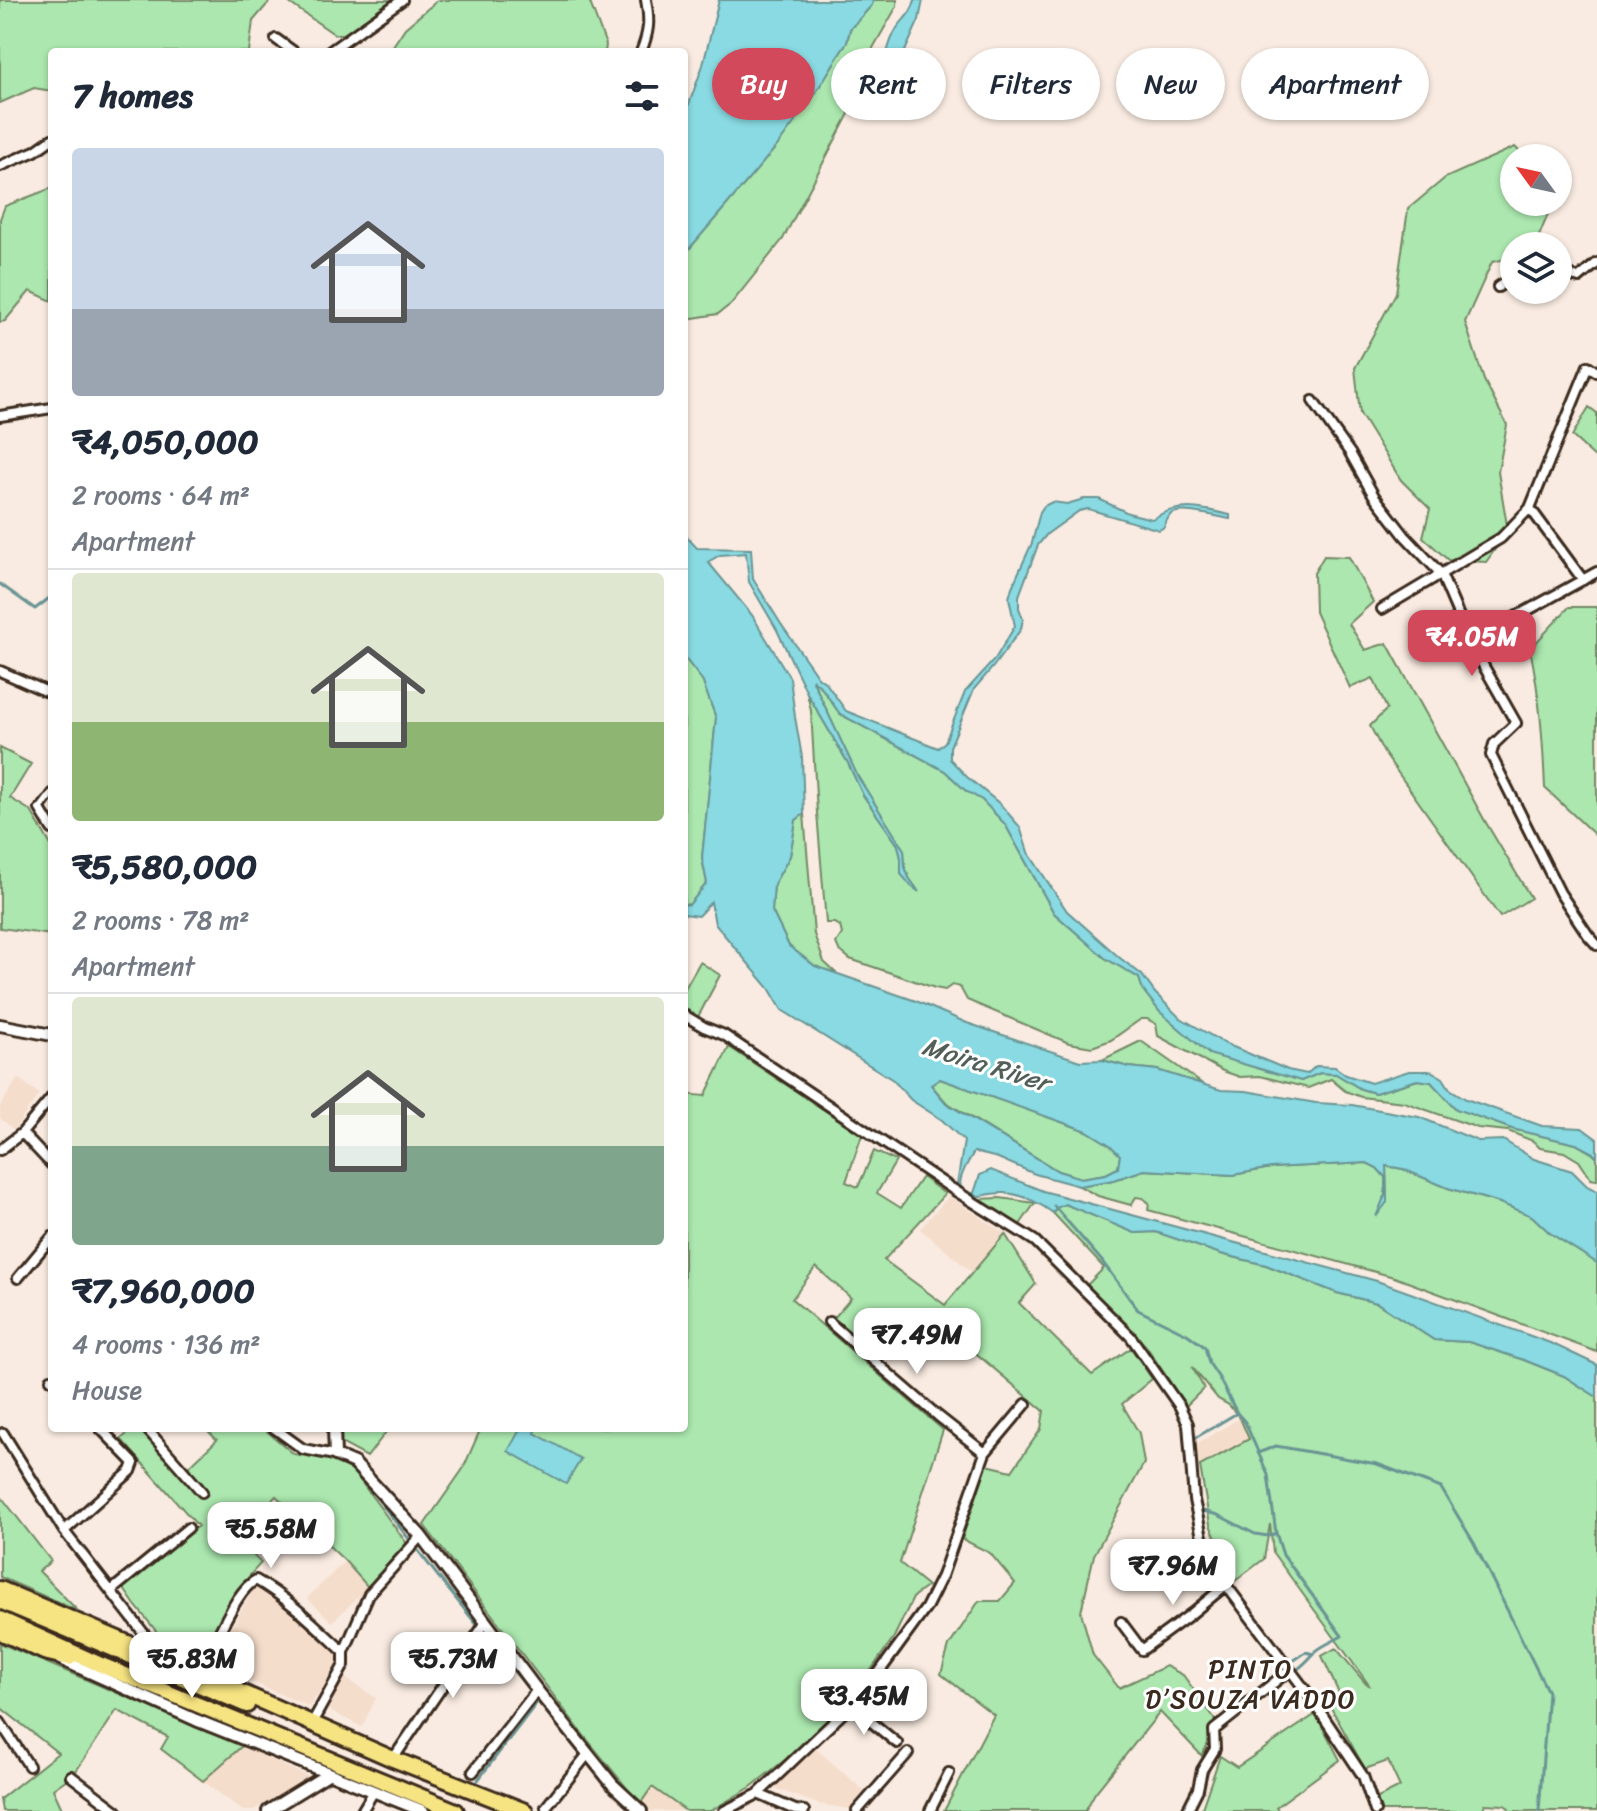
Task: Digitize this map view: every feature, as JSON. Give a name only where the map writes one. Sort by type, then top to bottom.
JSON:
[{"type":"highway","points":[[0,1589],[393,1759],[525,1811]]},
{"type":"highway","points":[[0,1601],[499,1811]]},
{"type":"highway","points":[[0,1619],[101,1665],[456,1811]]},
{"type":"highway","points":[[0,1632],[44,1652],[101,1665]]},
{"type":"street","points":[[335,48],[402,0]]},
{"type":"street","points":[[643,48],[650,21],[646,0]]},
{"type":"street","points":[[276,39],[288,48]]},
{"type":"street","points":[[0,166],[48,142]]},
{"type":"street","points":[[1572,276],[1579,278],[1597,263]]},
{"type":"street","points":[[1382,609],[1501,538],[1530,508],[1588,366],[1597,372]]},
{"type":"street","points":[[1313,401],[1350,453],[1374,496],[1405,536],[1441,574],[1470,642],[1516,723],[1494,744],[1491,755],[1560,893],[1597,945]]},
{"type":"street","points":[[0,416],[48,409]]},
{"type":"street","points":[[1530,508],[1583,580]]},
{"type":"street","points":[[1470,642],[1597,572]]},
{"type":"street","points":[[0,671],[48,692]]},
{"type":"street","points":[[48,798],[40,809],[48,822]]},
{"type":"street","points":[[688,1017],[724,1035],[959,1194],[1035,1241],[1131,1337],[1180,1407],[1188,1424],[1194,1500],[1204,1546],[1226,1585],[1309,1695],[1363,1776],[1375,1811]]},
{"type":"street","points":[[0,1025],[48,1034]]},
{"type":"street","points":[[0,1150],[22,1133],[48,1102]]},
{"type":"street","points":[[22,1133],[48,1161]]},
{"type":"street","points":[[18,1278],[48,1242]]},
{"type":"street","points":[[829,1322],[985,1453]]},
{"type":"street","points":[[724,1811],[758,1794],[864,1693],[926,1608],[942,1576],[985,1453],[1026,1404]]},
{"type":"street","points":[[64,1531],[131,1471],[134,1463],[104,1432]]},
{"type":"street","points":[[150,1432],[202,1492]]},
{"type":"street","points":[[280,1432],[303,1449],[335,1455],[354,1463],[421,1536],[588,1754],[613,1785],[641,1811]]},
{"type":"street","points":[[334,1432],[335,1455]]},
{"type":"street","points":[[3,1433],[64,1531],[163,1658]]},
{"type":"street","points":[[112,1590],[188,1528]]},
{"type":"street","points":[[312,1723],[344,1665],[344,1652],[369,1594],[421,1536]]},
{"type":"street","points":[[214,1642],[244,1589],[251,1580],[256,1580],[308,1619],[344,1652]]},
{"type":"street","points":[[1121,1622],[1142,1650],[1226,1585]]},
{"type":"street","points":[[393,1759],[486,1622]]},
{"type":"street","points":[[44,1652],[196,1720],[374,1791],[402,1806],[423,1811]]},
{"type":"street","points":[[1187,1811],[1198,1789],[1202,1770],[1215,1749],[1214,1730],[1289,1669]]},
{"type":"street","points":[[473,1772],[537,1690]]},
{"type":"street","points":[[852,1706],[897,1743]]},
{"type":"street","points":[[0,1722],[29,1766]]},
{"type":"street","points":[[857,1811],[908,1753]]},
{"type":"street","points":[[546,1807],[588,1754]]},
{"type":"street","points":[[930,1811],[949,1773]]},
{"type":"street","points":[[268,1811],[328,1774]]},
{"type":"street","points":[[71,1776],[117,1811]]},
{"type":"street","points":[[362,1811],[374,1791]]},
{"type":"street","points":[[758,1794],[804,1811]]},
{"type":"shaded area","points":[[18,1078],[39,1094],[14,1130],[0,1118],[0,1106]]},
{"type":"shaded area","points":[[949,1196],[1005,1234],[973,1273],[920,1229]]},
{"type":"shaded area","points":[[1240,1418],[1249,1439],[1197,1466],[1196,1444]]},
{"type":"shaded area","points":[[345,1561],[368,1587],[332,1622],[307,1598]]},
{"type":"shaded area","points":[[257,1582],[336,1647],[344,1658],[309,1707],[211,1664]]},
{"type":"shaded area","points":[[344,1677],[376,1698],[362,1727],[328,1710]]},
{"type":"shaded area","points":[[242,1746],[309,1777],[252,1811],[243,1811],[203,1781]]},
{"type":"shaded area","points":[[814,1747],[869,1795],[856,1810],[818,1804],[771,1787]]},
{"type":"shaded area","points":[[652,1787],[686,1811],[649,1811],[640,1804]]},
{"type":"green space","points":[[0,0],[271,0],[253,21],[250,48],[48,48],[48,90],[34,88],[0,103]]},
{"type":"green space","points":[[285,0],[394,0],[350,34],[334,34]]},
{"type":"green space","points":[[438,0],[589,0],[606,45],[606,48],[392,48],[405,28]]},
{"type":"green space","points":[[873,0],[897,0],[897,6],[873,48],[843,48],[850,29]]},
{"type":"green space","points":[[831,68],[831,120],[846,120],[783,239],[731,304],[718,314],[688,319],[688,250],[796,120],[815,120],[815,94]]},
{"type":"green space","points":[[1500,154],[1500,216],[1547,216],[1541,232],[1500,232],[1500,260],[1492,262],[1465,322],[1484,380],[1507,425],[1498,472],[1508,531],[1486,562],[1448,560],[1423,537],[1430,509],[1401,480],[1360,414],[1355,368],[1396,293],[1408,209],[1445,178]]},
{"type":"green space","points":[[48,190],[48,299],[30,291],[5,321],[0,322],[0,219],[5,206]]},
{"type":"green space","points":[[1589,407],[1597,413],[1597,459],[1572,436]]},
{"type":"green space","points":[[1324,556],[1349,557],[1373,602],[1349,624],[1365,650],[1387,643],[1531,898],[1500,917],[1384,753],[1370,726],[1387,709],[1373,678],[1350,688],[1315,612],[1314,573]]},
{"type":"green space","points":[[1569,607],[1597,607],[1597,837],[1545,788],[1540,718],[1530,649]]},
{"type":"green space","points":[[688,662],[702,680],[716,718],[702,858],[707,883],[689,905]]},
{"type":"green space","points":[[812,679],[840,714],[945,771],[966,791],[982,800],[1005,824],[1054,913],[1105,958],[1139,978],[1143,990],[1160,1012],[1274,1072],[1301,1081],[1320,1073],[1336,1074],[1361,1089],[1375,1093],[1418,1080],[1431,1082],[1456,1109],[1512,1129],[1576,1144],[1593,1154],[1597,1158],[1597,1180],[1591,1179],[1579,1161],[1564,1152],[1540,1148],[1533,1141],[1508,1131],[1478,1128],[1404,1102],[1361,1097],[1345,1091],[1331,1079],[1308,1088],[1260,1076],[1240,1077],[1223,1071],[1158,1036],[1156,1024],[1147,1019],[1141,1019],[1111,1040],[1092,1047],[1069,1043],[967,1000],[960,987],[935,988],[850,959],[836,943],[842,934],[840,926],[826,923],[811,711],[807,693],[863,795],[898,845],[901,874],[917,889],[905,867],[904,850],[858,777]]},
{"type":"green space","points":[[0,748],[31,764],[10,798],[31,811],[48,840],[48,934],[0,928]]},
{"type":"green space","points":[[804,814],[814,934],[824,962],[837,974],[815,966],[789,946],[772,911],[774,884],[790,856],[796,820]]},
{"type":"green space","points":[[700,962],[720,975],[698,1017],[688,1011],[688,983]]},
{"type":"green space","points":[[1141,1041],[1204,1085],[1157,1070],[1102,1060]]},
{"type":"green space","points":[[729,1047],[862,1135],[846,1182],[858,1187],[874,1151],[896,1161],[877,1193],[901,1208],[922,1177],[945,1194],[884,1260],[945,1305],[1005,1234],[1036,1284],[1019,1303],[1092,1375],[1131,1348],[1152,1379],[1122,1404],[1139,1433],[1144,1463],[1094,1555],[1081,1612],[1093,1655],[1119,1688],[1166,1666],[1183,1675],[1218,1723],[1202,1756],[1160,1712],[1095,1793],[1085,1811],[944,1811],[994,1715],[941,1674],[949,1646],[979,1601],[1000,1601],[1015,1583],[990,1553],[962,1539],[987,1465],[1012,1471],[1041,1429],[1044,1411],[938,1321],[919,1313],[879,1356],[834,1318],[851,1298],[816,1267],[792,1299],[943,1430],[900,1563],[928,1586],[914,1596],[894,1637],[855,1693],[786,1759],[751,1787],[710,1811],[686,1811],[652,1787],[640,1804],[585,1737],[424,1525],[463,1469],[479,1432],[688,1432],[688,1094],[705,1096]]},
{"type":"green space","points":[[940,1079],[1087,1131],[1120,1155],[1118,1168],[1106,1174],[1081,1178],[1058,1171],[946,1102],[931,1085]]},
{"type":"green space","points":[[1367,1163],[1385,1177],[1385,1195],[1380,1209],[1387,1202],[1386,1166],[1403,1169],[1448,1188],[1532,1216],[1550,1233],[1597,1263],[1597,1352],[1394,1277],[1148,1210],[1149,1203],[1143,1198],[1136,1197],[1131,1205],[1098,1196],[1079,1186],[1114,1180],[1144,1170],[1233,1175],[1271,1168]]},
{"type":"green space","points":[[1000,1198],[1035,1203],[1019,1226],[978,1199]]},
{"type":"green space","points":[[1065,1204],[1135,1233],[1156,1232],[1266,1265],[1337,1293],[1377,1303],[1434,1340],[1469,1342],[1524,1360],[1564,1376],[1597,1397],[1597,1811],[1508,1811],[1509,1808],[1504,1805],[1485,1804],[1482,1811],[1379,1811],[1374,1800],[1400,1787],[1388,1761],[1365,1769],[1330,1706],[1341,1698],[1322,1656],[1336,1648],[1369,1685],[1273,1553],[1270,1524],[1264,1559],[1235,1581],[1210,1525],[1200,1466],[1249,1439],[1240,1418],[1229,1405],[1218,1399],[1192,1367],[1204,1388],[1186,1406],[1146,1346],[1087,1285],[1104,1268],[1053,1213]]},
{"type":"green space","points":[[129,1432],[144,1432],[181,1474],[217,1440],[209,1432],[268,1432],[294,1454],[331,1459],[353,1471],[408,1545],[368,1587],[276,1496],[235,1537],[261,1563],[250,1575],[201,1660],[169,1647],[122,1586],[198,1526],[121,1439]]},
{"type":"green space","points":[[340,1432],[386,1432],[367,1457],[341,1443]]},
{"type":"green space","points":[[0,1495],[51,1561],[39,1571],[78,1611],[0,1577]]},
{"type":"green space","points":[[0,1643],[242,1746],[203,1781],[161,1749],[168,1737],[117,1710],[74,1774],[53,1789],[63,1811],[2,1811],[0,1799],[58,1753],[0,1707]]},
{"type":"green space","points":[[1316,1714],[1340,1760],[1276,1807],[1279,1811],[1201,1811],[1220,1756],[1237,1767]]},
{"type":"water","points":[[719,0],[873,0],[850,29],[843,48],[831,48],[831,68],[815,94],[815,48],[712,48],[712,120],[796,120],[688,250],[688,107],[703,65]]},
{"type":"water","points":[[915,0],[923,0],[919,20],[906,48],[889,48],[897,28]]},
{"type":"water","name":"Moira River","points":[[1099,499],[1128,513],[1152,519],[1181,508],[1230,515],[1230,519],[1190,512],[1175,513],[1159,530],[1088,509],[1079,511],[1047,534],[1038,545],[1019,596],[1023,619],[1021,629],[974,689],[950,747],[950,759],[1000,804],[1020,827],[1028,852],[1067,911],[1142,975],[1179,1017],[1226,1044],[1288,1070],[1307,1074],[1316,1066],[1335,1067],[1346,1075],[1371,1083],[1409,1071],[1431,1071],[1466,1099],[1542,1126],[1582,1128],[1597,1139],[1597,1158],[1576,1144],[1512,1129],[1456,1109],[1431,1082],[1417,1080],[1375,1093],[1361,1089],[1336,1074],[1320,1073],[1301,1081],[1209,1054],[1160,1012],[1143,990],[1139,978],[1105,958],[1054,913],[1005,824],[982,800],[966,791],[945,771],[840,714],[812,679],[858,777],[904,850],[905,867],[919,892],[901,874],[898,845],[863,795],[749,582],[746,553],[720,555],[708,562],[752,615],[790,678],[802,757],[804,814],[796,820],[790,856],[774,884],[772,911],[789,946],[815,966],[1080,1061],[1102,1060],[1157,1070],[1221,1090],[1352,1105],[1419,1117],[1478,1141],[1503,1140],[1534,1159],[1572,1171],[1597,1191],[1597,1263],[1550,1233],[1532,1216],[1448,1188],[1403,1169],[1386,1166],[1387,1202],[1376,1217],[1385,1195],[1385,1177],[1367,1163],[1271,1168],[1233,1175],[1144,1170],[1114,1180],[1079,1186],[974,1152],[960,1183],[966,1192],[974,1193],[980,1175],[991,1170],[1043,1191],[1377,1281],[1553,1344],[1597,1365],[1597,1397],[1564,1376],[1524,1360],[1469,1342],[1434,1340],[1377,1303],[1337,1293],[1266,1265],[1156,1232],[1135,1233],[1065,1204],[1053,1213],[1018,1195],[998,1193],[975,1196],[959,1191],[957,1185],[964,1141],[942,1120],[911,1100],[893,1080],[782,1010],[769,988],[715,924],[711,902],[698,916],[688,915],[688,905],[707,883],[702,858],[716,718],[702,680],[688,662],[688,538],[697,548],[751,549],[753,579],[818,677],[846,711],[938,748],[945,742],[965,692],[995,659],[1015,626],[1009,598],[1012,587],[1032,543],[1040,512],[1052,502],[1067,504]],"holes":[[[940,1079],[1087,1131],[1120,1155],[1118,1168],[1106,1174],[1081,1178],[1058,1171],[946,1103],[931,1085]]]},
{"type":"water","points":[[519,1432],[535,1432],[581,1459],[566,1484],[508,1451]]},
{"type":"waterway","points":[[0,584],[35,609],[48,599]]},
{"type":"waterway","points":[[1054,1206],[1101,1260],[1138,1310],[1187,1334],[1205,1347],[1209,1363],[1245,1422],[1268,1475],[1276,1533],[1283,1555],[1342,1636],[1319,1649],[1295,1671]]},
{"type":"waterway","points":[[1195,1438],[1237,1413]]},
{"type":"waterway","points":[[1258,1453],[1276,1446],[1377,1464],[1441,1488],[1474,1543],[1548,1692],[1539,1811]]},
{"type":"waterway","points":[[359,1475],[538,1701],[478,1780]]},
{"type":"waterway","points":[[1203,1511],[1218,1515],[1255,1534],[1268,1536],[1276,1533]]},
{"type":"waterway","points":[[1293,1661],[1306,1652],[1314,1654]]},
{"type":"district","name":"PINTO D’SOUZA VADDO","points":[[1251,1684]]}]
